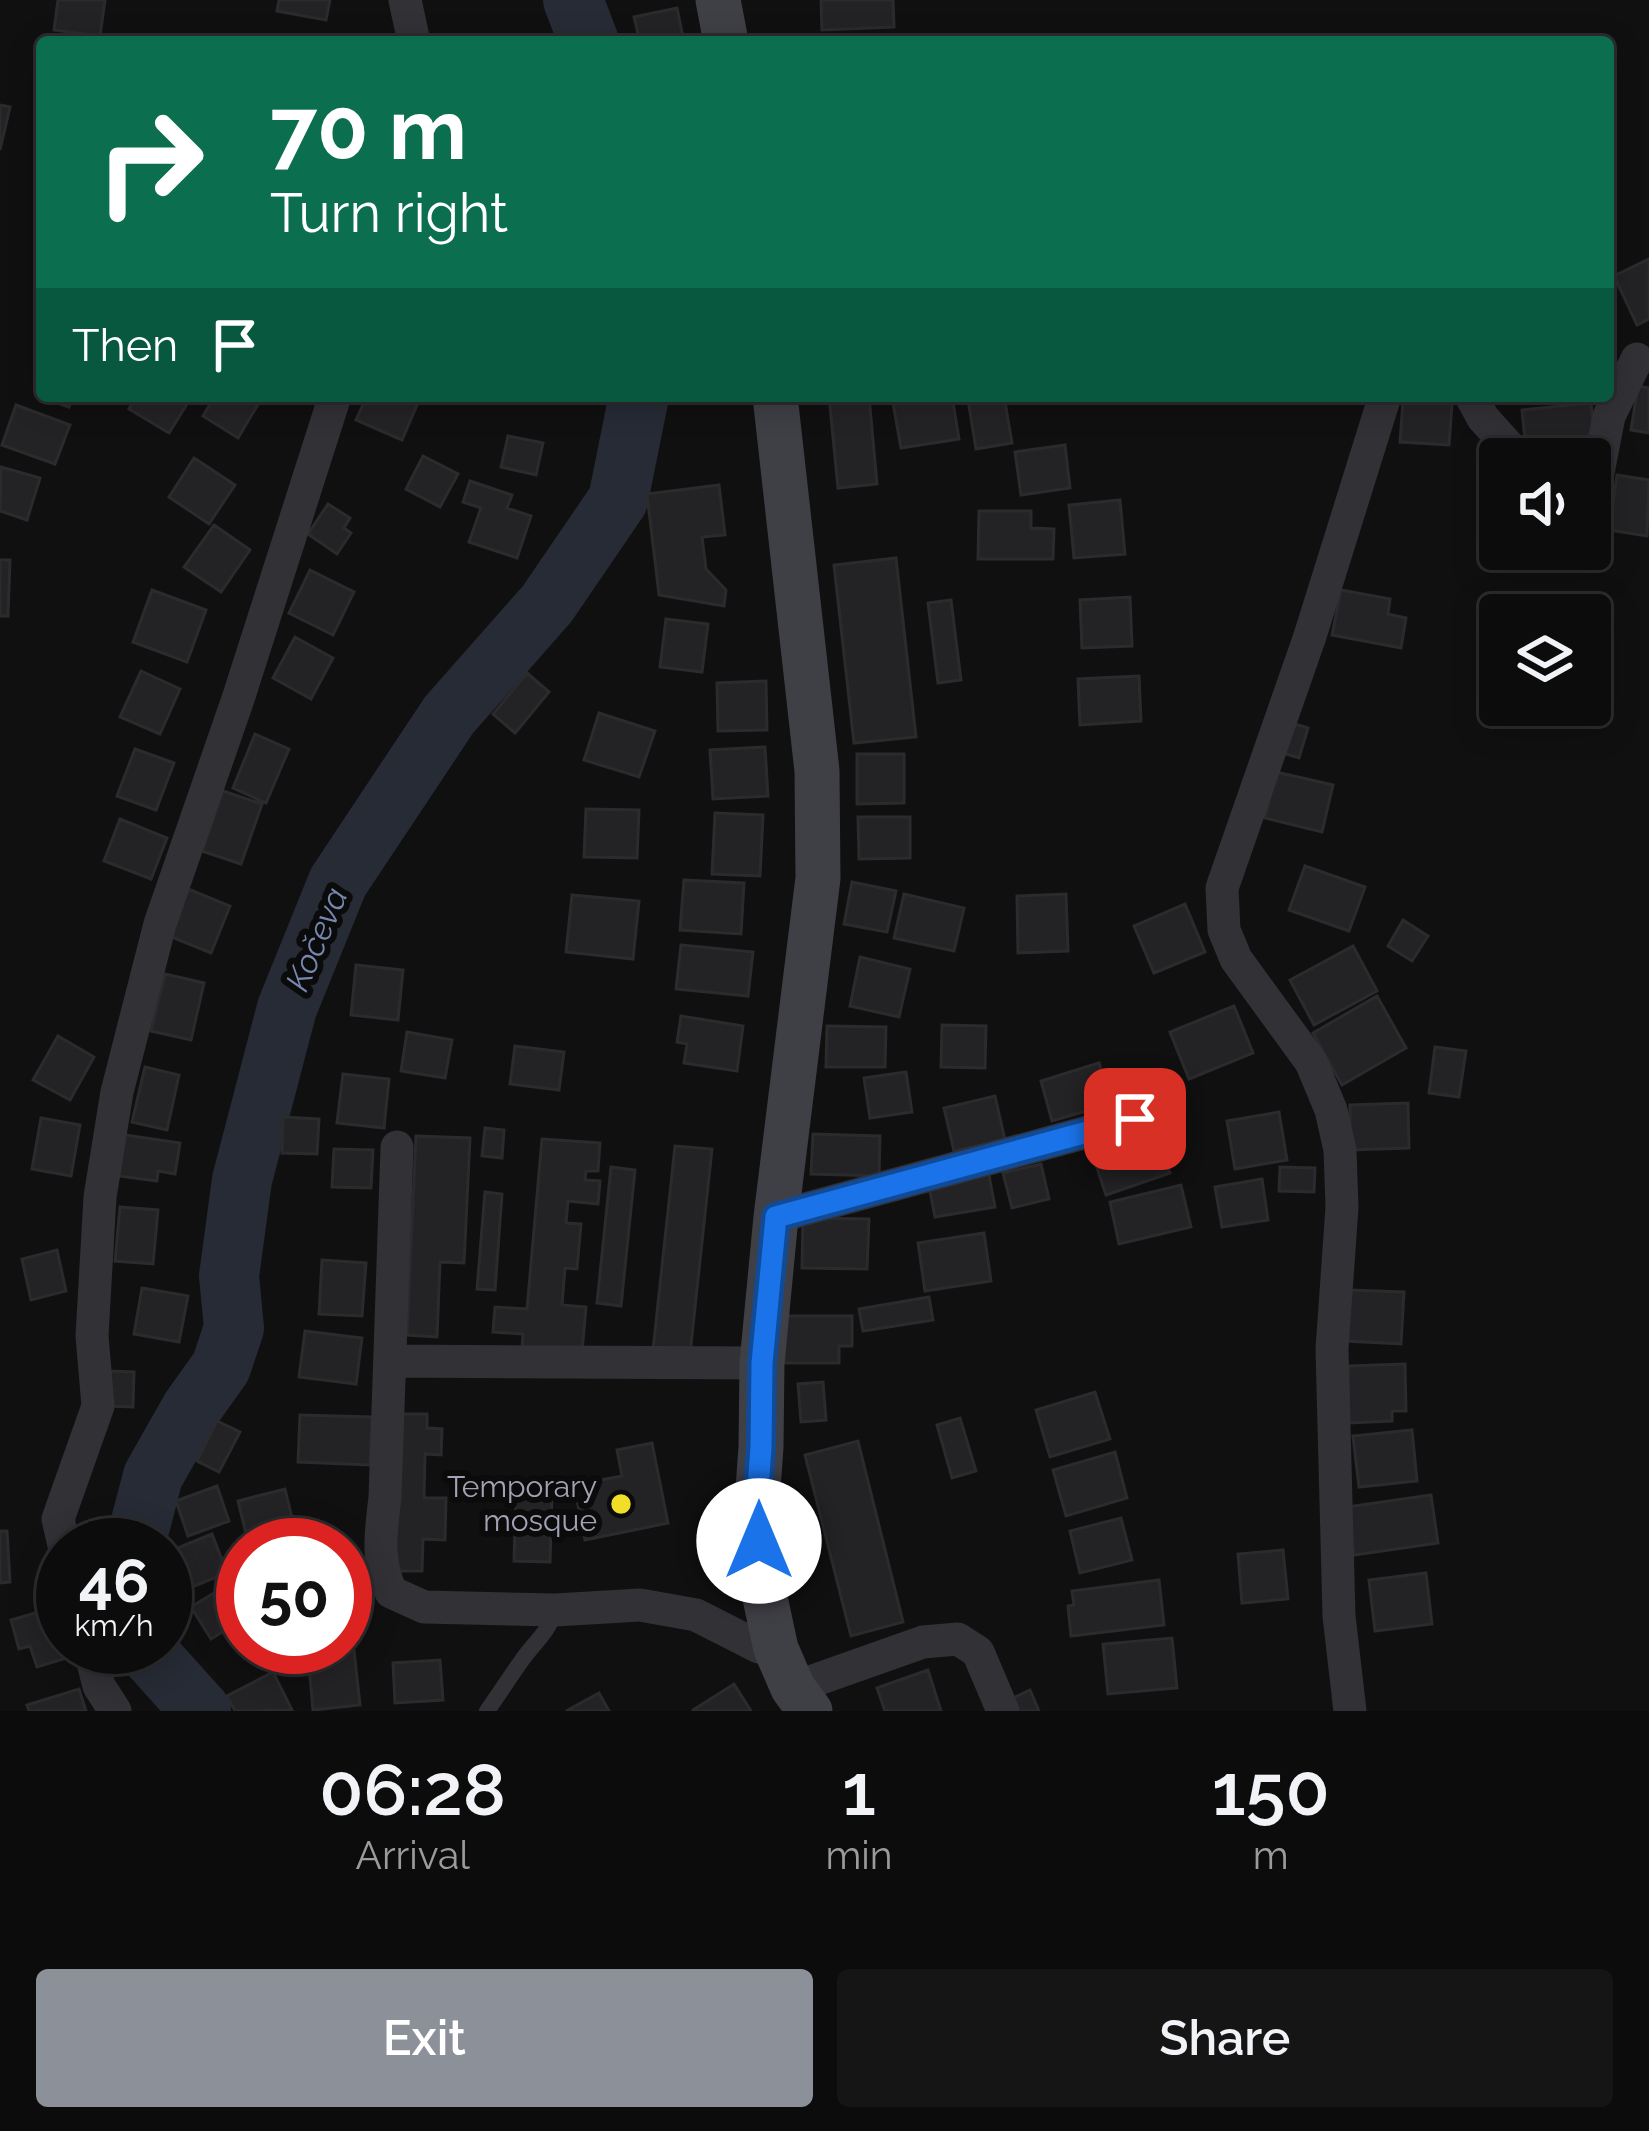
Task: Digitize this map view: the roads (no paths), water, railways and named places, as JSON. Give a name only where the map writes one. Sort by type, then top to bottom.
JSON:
[{"type":"main road","points":[[718,0],[725,36]]},
{"type":"main road","points":[[776,402],[817,771],[818,878],[776,1217],[762,1363],[757,1503],[761,1579],[793,1683]]},
{"type":"street","points":[[405,0],[413,36]]},
{"type":"street","points":[[1605,438],[1609,416],[1637,359]]},
{"type":"street","points":[[58,1518],[98,1406],[92,1336],[100,1197],[117,1092],[160,924],[333,402]]},
{"type":"street","points":[[1350,1711],[1339,1616],[1332,1349],[1342,1208],[1340,1150],[1311,1062],[1236,958],[1223,930],[1222,888],[1310,636],[1383,402]]},
{"type":"street","points":[[1474,402],[1501,438]]},
{"type":"street","points":[[776,1217],[1135,1119]]},
{"type":"street","points":[[397,1147],[380,1548],[382,1572],[392,1592],[424,1607],[555,1610],[640,1605],[696,1615],[759,1647],[793,1683],[923,1642],[958,1639],[978,1652],[1003,1711]]},
{"type":"street","points":[[390,1361],[762,1363]]},
{"type":"street","points":[[96,1674],[115,1711]]},
{"type":"lane","points":[[487,1711],[524,1656],[550,1628],[555,1610]]},
{"type":"waterway","name":"Kočeva","points":[[573,0],[587,36]]},
{"type":"waterway","name":"Kočeva","points":[[142,1518],[153,1476],[221,1367],[234,1328],[229,1276],[242,1180],[287,1008],[338,882],[449,715],[547,604],[618,500],[638,402]]},
{"type":"waterway","name":"Kočeva","points":[[168,1674],[201,1711]]},
{"type":"place","name":"Temporary mosque","points":[[621,1504]]}]
